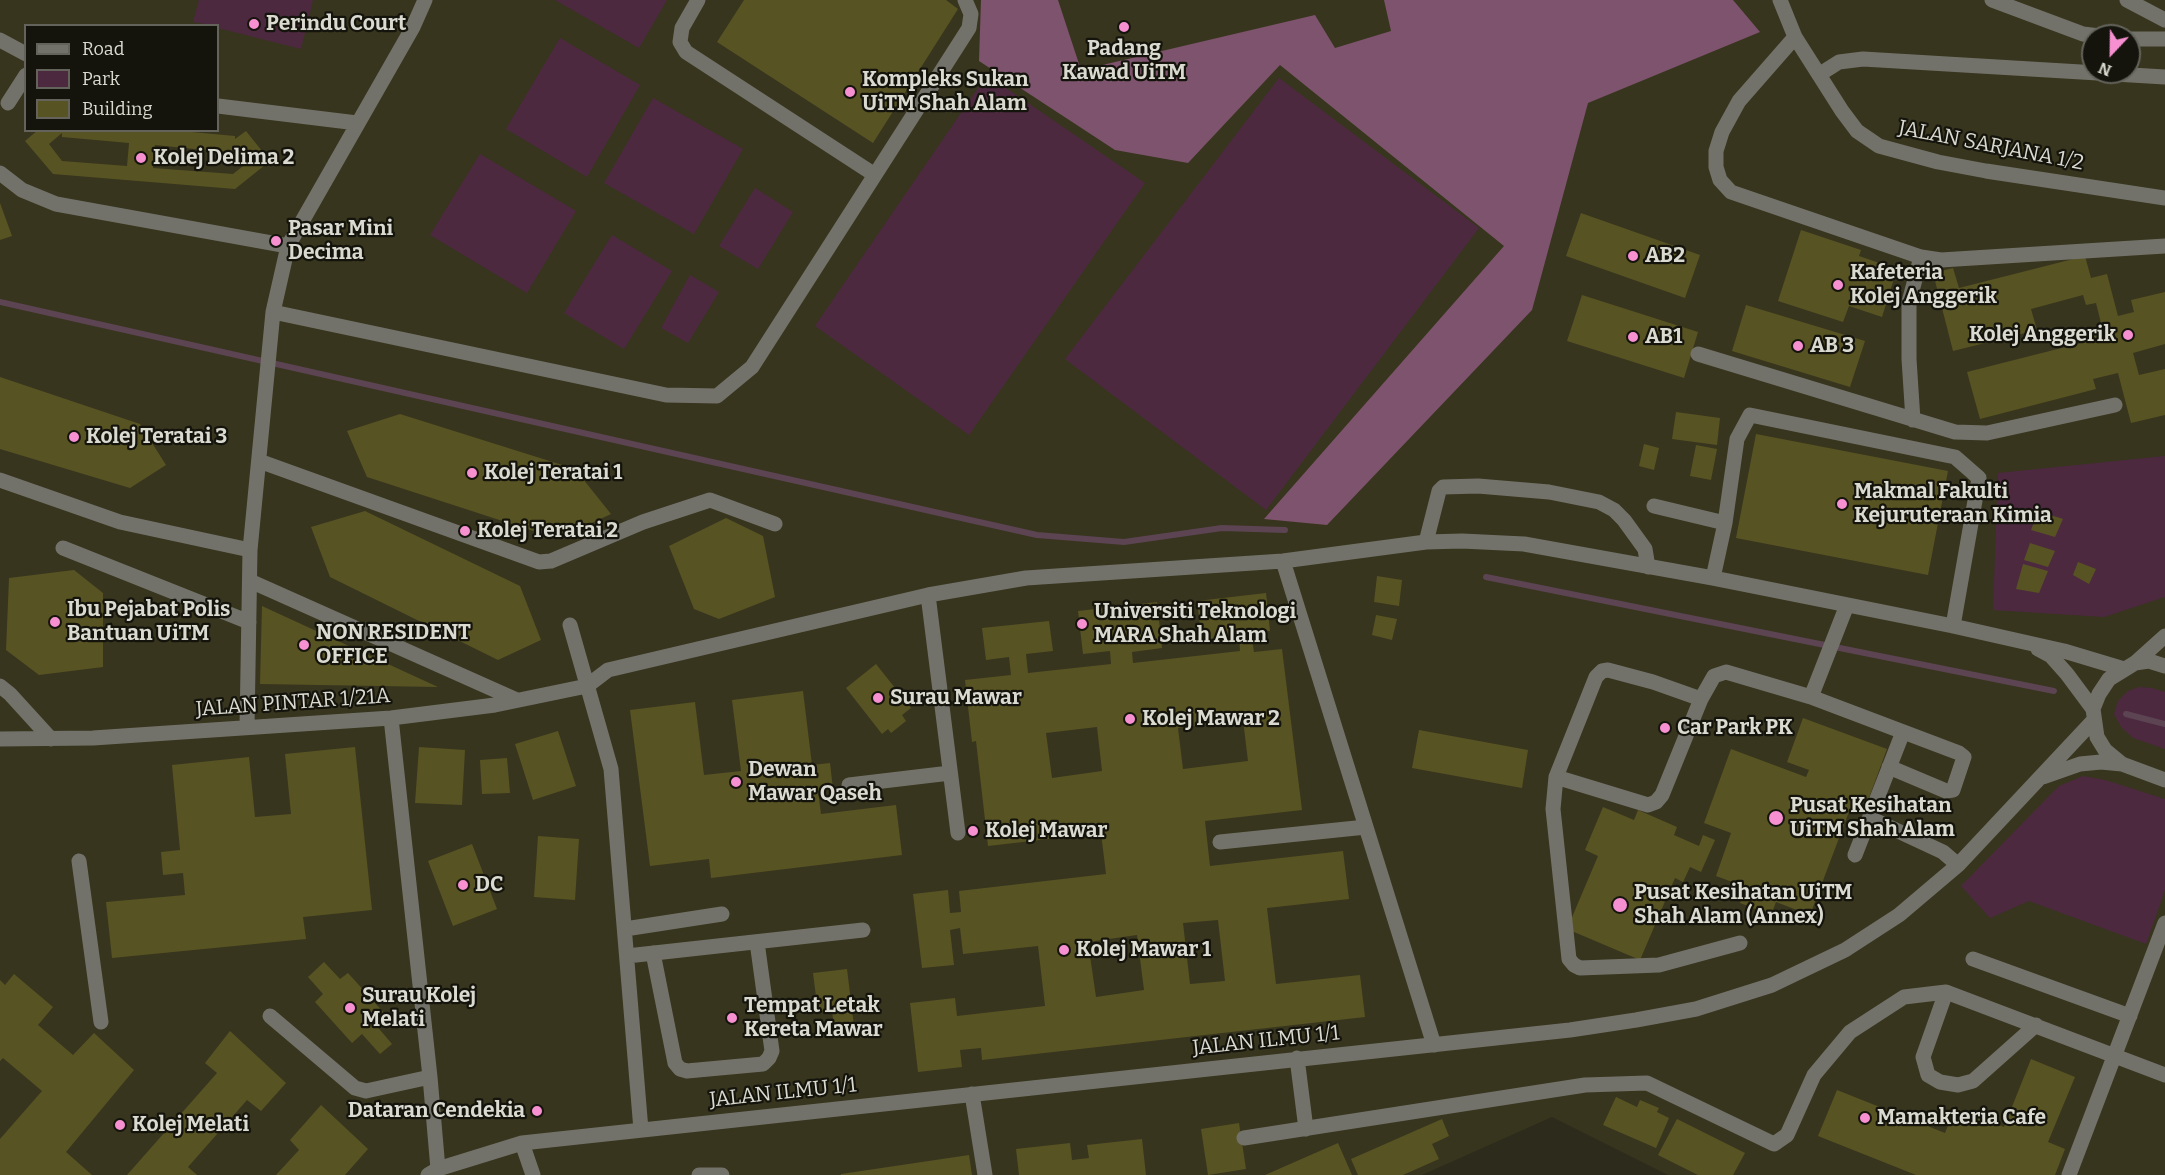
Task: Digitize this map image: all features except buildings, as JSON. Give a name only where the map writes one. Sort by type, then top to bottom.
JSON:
[{"type":"street","points":[[247,728],[250,550],[273,312],[288,246],[413,27],[425,0]]},
{"type":"street","points":[[698,0],[682,28],[680,42],[686,52],[875,175]]},
{"type":"street","points":[[273,312],[666,395],[717,396],[752,367],[969,28],[970,14],[965,0]]},
{"type":"street","name":"JALAN SARJANA 1/2","points":[[1780,0],[1795,37],[1842,111],[1857,131],[1879,146],[1938,162],[1986,171],[2165,198]]},
{"type":"street","points":[[1992,0],[2081,33]]},
{"type":"street","points":[[2127,0],[2165,20]]},
{"type":"street","points":[[1795,37],[1739,101],[1722,132],[1716,151],[1716,167],[1720,180],[1731,192],[1921,257],[1941,260],[2165,246]]},
{"type":"street","points":[[2141,39],[2165,39]]},
{"type":"street","points":[[0,40],[24,53]]},
{"type":"street","points":[[1820,74],[1839,62],[1863,59],[2165,77]]},
{"type":"street","points":[[8,103],[24,78]]},
{"type":"street","points":[[219,106],[357,123]]},
{"type":"street","points":[[0,173],[22,190],[56,204],[288,246]]},
{"type":"street","points":[[1913,420],[1909,358],[1909,302],[1921,257]]},
{"type":"street","points":[[1698,354],[1955,432],[1987,433],[2115,405]]},
{"type":"street","points":[[1713,578],[1725,523],[1737,439],[1750,415],[1955,458],[1978,478],[1953,626]]},
{"type":"street","points":[[259,461],[539,562],[551,561],[643,522],[710,500],[775,524]]},
{"type":"street","points":[[0,480],[120,522],[250,550]]},
{"type":"street","points":[[1426,542],[1443,487],[1458,485],[1549,492],[1599,502],[1614,510],[1645,549],[1648,567]]},
{"type":"street","points":[[1654,506],[1725,523]]},
{"type":"street","points":[[587,686],[608,670],[928,595],[1026,578],[1283,561],[1426,542],[1492,541],[1524,544],[1713,578],[1953,626],[2129,666],[2149,661],[2165,666]]},
{"type":"street","points":[[63,548],[249,622]]},
{"type":"street","points":[[1283,561],[1434,1045]]},
{"type":"street","points":[[250,581],[517,700]]},
{"type":"street","points":[[928,595],[958,833]]},
{"type":"street","points":[[1811,698],[1847,605]]},
{"type":"street","points":[[570,625],[611,768],[642,1130]]},
{"type":"street","name":"JALAN ILMU 1/1","points":[[433,1172],[522,1143],[1570,1030],[1696,1009],[1772,985],[1845,950],[1899,915],[1958,866],[2038,779],[2094,714],[2099,694],[2109,679],[2129,666],[2165,636]]},
{"type":"street","points":[[2030,644],[2051,656],[2079,689],[2094,714],[2097,737],[2105,750],[2122,764],[2165,780]]},
{"type":"street","points":[[1701,699],[1653,682],[1608,670],[1596,676],[1556,777],[1552,809],[1569,959],[1580,968],[1659,965],[1740,943]]},
{"type":"street","points":[[1556,777],[1648,805],[1656,802],[1662,795],[1701,699],[1714,676],[1726,672],[1811,698],[1959,753],[1964,757],[1953,790],[1946,790],[1889,767]]},
{"type":"street","points":[[0,686],[51,739]]},
{"type":"street","name":"JALAN PINTAR 1/21A","points":[[0,740],[93,738],[391,718],[517,700],[587,686]]},
{"type":"street","points":[[391,718],[430,1077],[433,1172]]},
{"type":"street","points":[[1855,855],[1903,732]]},
{"type":"street","name":"JALAN ILMU 1/1","points":[[2038,779],[2080,764],[2101,762],[2122,764]]},
{"type":"street","points":[[849,785],[950,773]]},
{"type":"street","points":[[1870,818],[1943,852],[1958,866]]},
{"type":"street","points":[[1221,842],[1366,827]]},
{"type":"street","points":[[79,861],[101,1022]]},
{"type":"street","points":[[625,929],[722,914]]},
{"type":"street","points":[[2069,1175],[2165,923]]},
{"type":"street","points":[[627,956],[863,930]]},
{"type":"street","points":[[653,953],[675,1063],[680,1069],[687,1071],[763,1064],[769,1058],[772,1050],[757,942]]},
{"type":"street","points":[[1973,959],[2130,1016]]},
{"type":"street","points":[[1946,992],[1923,1057],[1928,1075],[1940,1082],[1958,1085],[1973,1081],[2036,1025]]},
{"type":"street","points":[[1244,1138],[1574,1087],[1647,1083],[1774,1144],[1787,1135],[1814,1076],[1850,1032],[1904,997],[1946,992],[2115,1054],[2165,1075]]},
{"type":"street","points":[[270,1016],[355,1088],[366,1091],[430,1077]]},
{"type":"street","points":[[1296,1058],[1306,1129]]},
{"type":"street","points":[[972,1094],[985,1175]]},
{"type":"street","points":[[522,1143],[532,1175]]},
{"type":"street","points":[[699,1175],[722,1175]]},
{"type":"shaded area","name":"Universiti Teknologi MARA Shah Alam","points":[[0,0],[2165,0],[2165,1175],[1668,1175],[1552,1117],[1422,1175],[0,1175]]},
{"type":"shaded area","points":[[981,0],[1058,0],[1081,70],[1315,15],[1335,48],[1391,31],[1384,0],[1733,0],[1760,32],[1588,103],[1532,310],[1327,525],[1264,519],[1504,246],[1280,65],[1188,163],[1115,150],[979,61]]},
{"type":"green space","name":"Perindu Court","points":[[199,0],[313,0],[301,49],[219,28],[219,24],[193,22]]},
{"type":"green space","points":[[555,0],[667,0],[639,48]]},
{"type":"green space","points":[[560,38],[640,85],[587,177],[506,129]]},
{"type":"green space","points":[[987,75],[1145,183],[969,435],[815,326]]},
{"type":"green space","points":[[1279,78],[1479,228],[1266,510],[1065,359]]},
{"type":"green space","points":[[653,98],[743,149],[694,234],[604,183]]},
{"type":"green space","points":[[480,154],[576,211],[527,293],[430,235]]},
{"type":"green space","points":[[755,188],[793,212],[758,269],[719,246]]},
{"type":"green space","points":[[612,235],[672,271],[624,349],[564,313]]},
{"type":"green space","points":[[690,275],[719,292],[688,343],[661,328]]},
{"type":"green space","points":[[2165,456],[2165,597],[2104,617],[1993,610],[1998,473]]},
{"type":"green space","points":[[2139,687],[2165,692],[2165,749],[2133,738],[2121,727],[2114,714],[2118,701],[2128,691]]},
{"type":"green space","points":[[2083,776],[2105,780],[2165,799],[2165,890],[2146,944],[2029,901],[1990,918],[1961,886],[2059,786]]},
{"type":"waterway","points":[[0,302],[1037,535],[1124,542],[1222,528],[1285,530]]},
{"type":"waterway","points":[[1486,577],[2054,691]]},
{"type":"waterway","points":[[2126,714],[2165,724]]},
{"type":"place","name":"Perindu Court","points":[[254,24]]},
{"type":"place","name":"Padang Kawad UiTM","points":[[1124,27]]},
{"type":"place","name":"Kompleks Sukan UiTM Shah Alam","points":[[850,92]]},
{"type":"place","name":"Kolej Delima 2","points":[[141,158]]},
{"type":"place","name":"Pasar Mini Decima","points":[[276,241]]},
{"type":"place","name":"AB2","points":[[1633,256]]},
{"type":"place","name":"Kafeteria Kolej Anggerik","points":[[1838,285]]},
{"type":"place","name":"Kolej Anggerik","points":[[2128,335]]},
{"type":"place","name":"AB1","points":[[1633,337]]},
{"type":"place","name":"AB 3","points":[[1798,346]]},
{"type":"place","name":"Kolej Teratai 3","points":[[74,437]]},
{"type":"place","name":"Kolej Teratai 1","points":[[472,473]]},
{"type":"place","name":"Makmal Fakulti Kejuruteraan Kimia","points":[[1842,504]]},
{"type":"place","name":"Kolej Teratai 2","points":[[465,531]]},
{"type":"place","name":"Ibu Pejabat Polis Bantuan UiTM","points":[[55,622]]},
{"type":"place","name":"Universiti Teknologi MARA Shah Alam","points":[[1082,624]]},
{"type":"place","name":"NON RESIDENT OFFICE","points":[[304,645]]},
{"type":"place","name":"Surau Mawar","points":[[878,698]]},
{"type":"place","name":"Kolej Mawar 2","points":[[1130,719]]},
{"type":"place","name":"Car Park PK","points":[[1665,728]]},
{"type":"place","name":"Dewan Mawar Qaseh","points":[[736,782]]},
{"type":"place","name":"Pusat Kesihatan UiTM Shah Alam","points":[[1776,818]]},
{"type":"place","name":"Kolej Mawar","points":[[973,831]]},
{"type":"place","name":"DC","points":[[463,885]]},
{"type":"place","name":"Pusat Kesihatan UiTM Shah Alam (Annex)","points":[[1620,905]]},
{"type":"place","name":"Kolej Mawar 1","points":[[1064,950]]},
{"type":"place","name":"Surau Kolej Melati","points":[[350,1008]]},
{"type":"place","name":"Tempat Letak Kereta Mawar","points":[[732,1018]]},
{"type":"place","name":"Dataran Cendekia","points":[[537,1111]]},
{"type":"place","name":"Mamakteria Cafe","points":[[1865,1118]]},
{"type":"place","name":"Kolej Melati","points":[[120,1125]]}]
